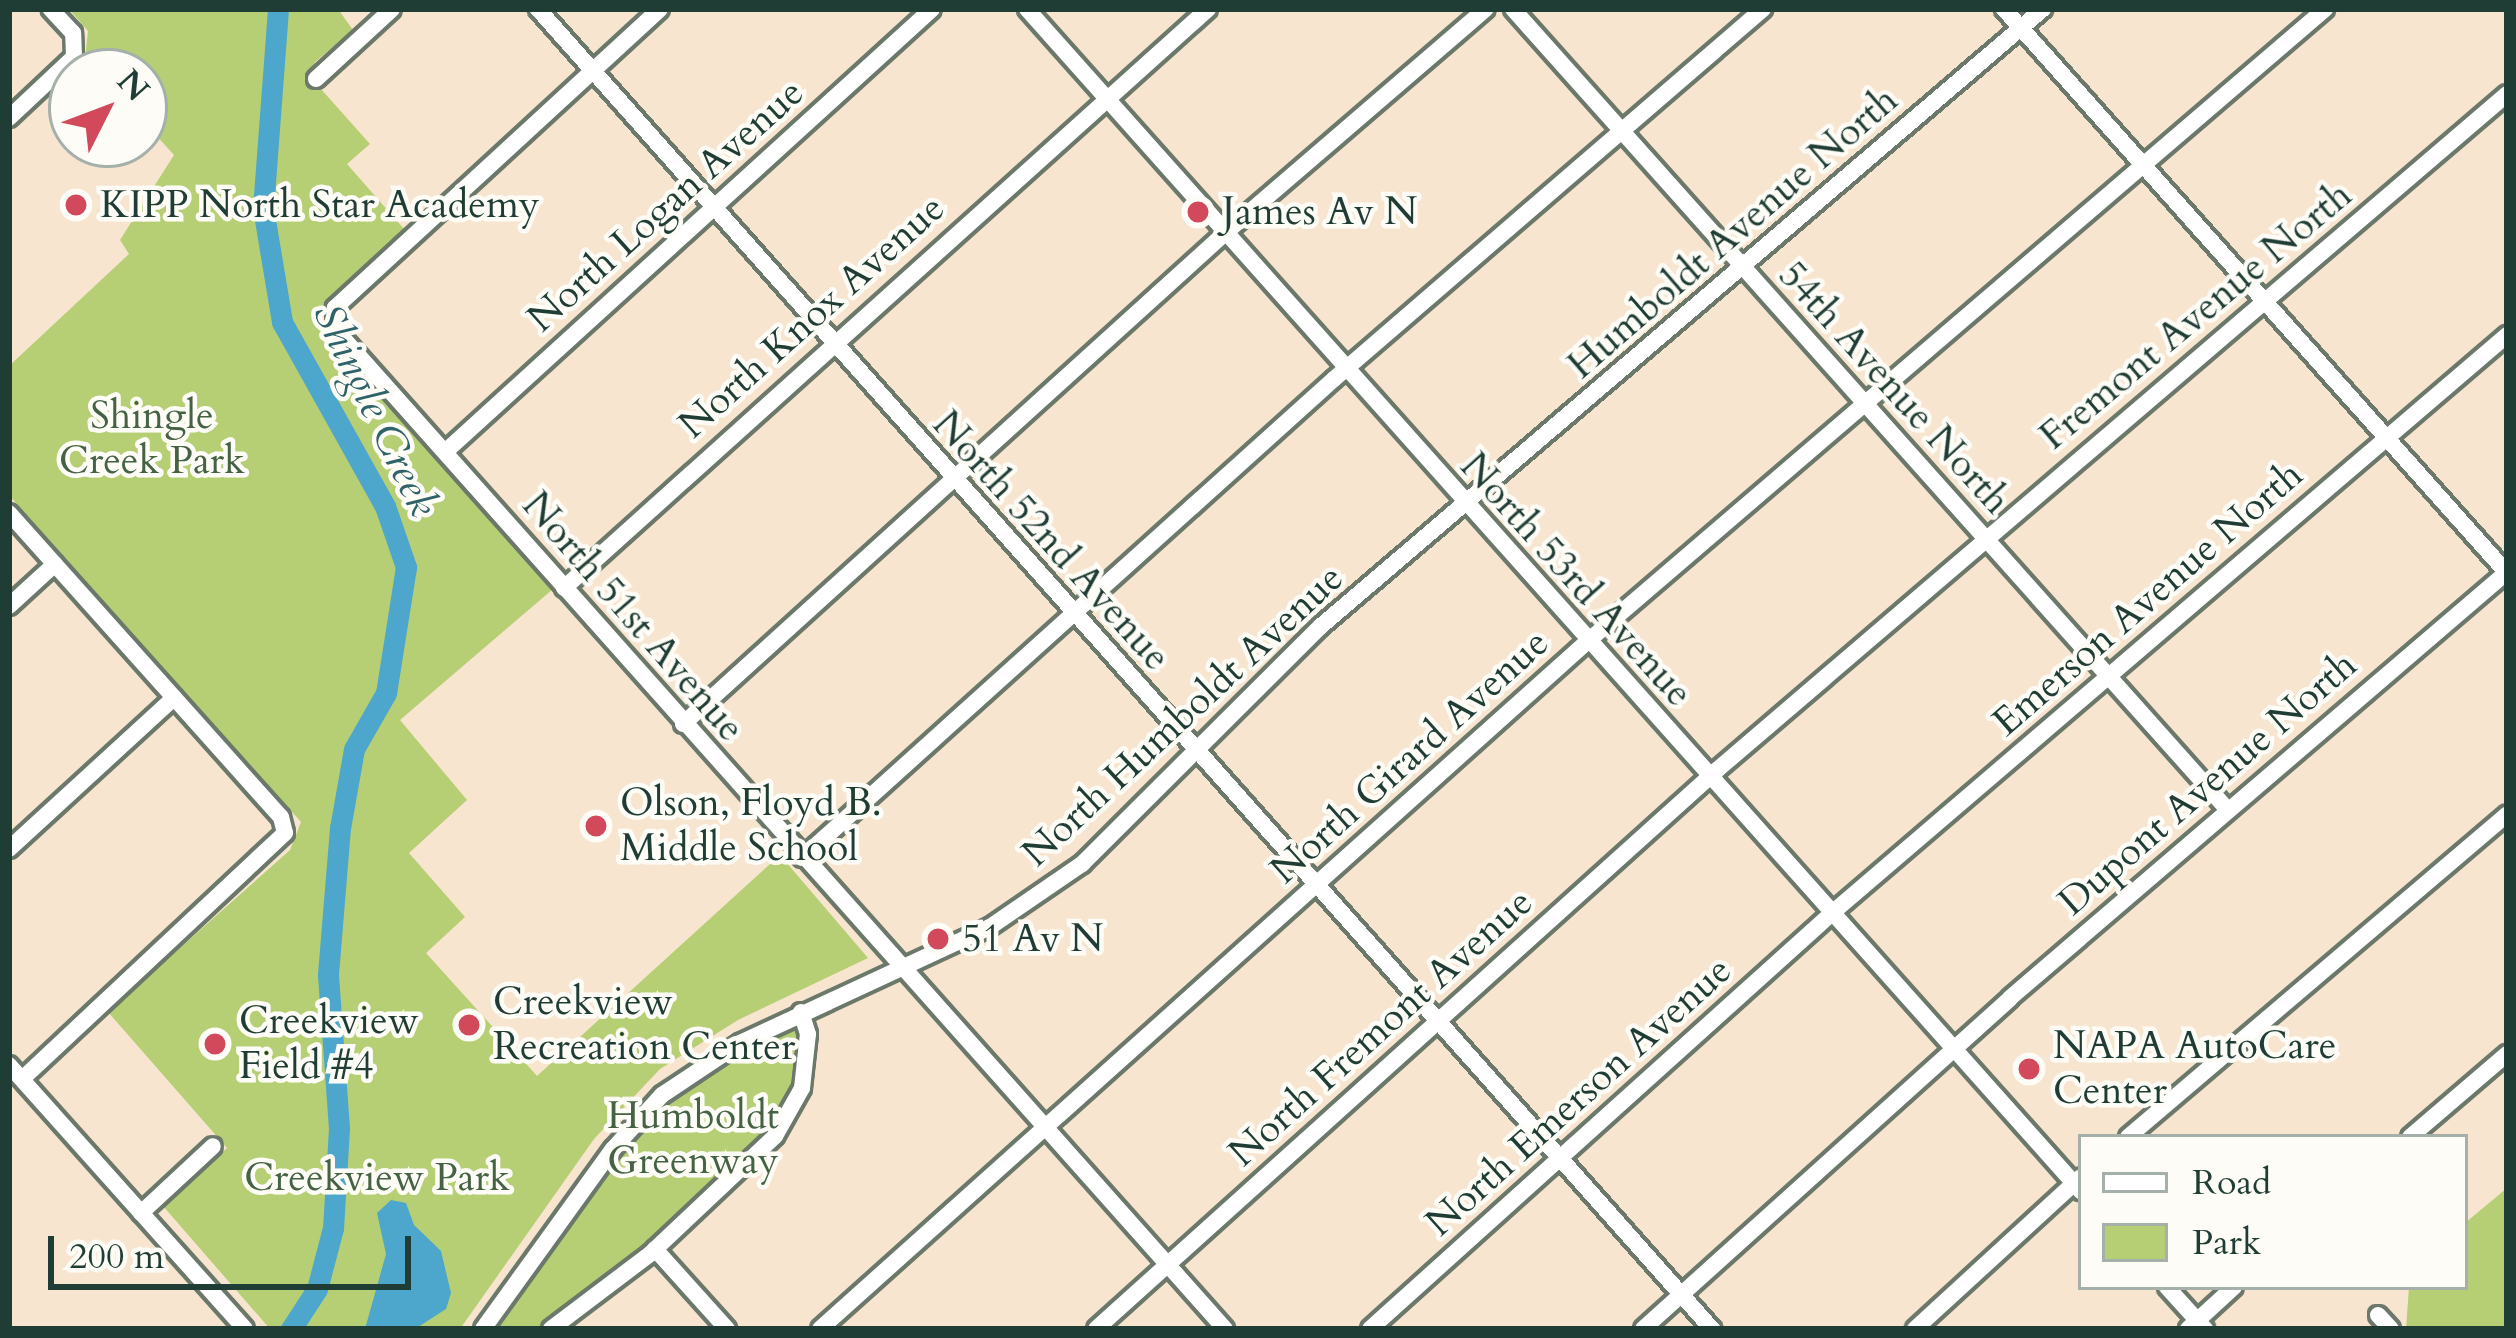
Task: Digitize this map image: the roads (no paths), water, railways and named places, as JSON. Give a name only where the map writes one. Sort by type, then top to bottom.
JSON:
[{"type":"street","points":[[9,118],[78,46],[51,9]]},
{"type":"street","points":[[316,79],[392,9]]},
{"type":"street","name":"North 52nd Avenue","points":[[538,9],[951,479],[1712,1329]]},
{"type":"street","points":[[592,70],[660,9]]},
{"type":"street","name":"North Logan Avenue","points":[[446,452],[932,9]]},
{"type":"street","name":"North 53rd Avenue","points":[[1027,9],[1344,370],[2078,1183]]},
{"type":"street","name":"North Knox Avenue","points":[[564,588],[1208,9]]},
{"type":"street","points":[[683,724],[1225,234],[1486,9]]},
{"type":"street","name":"54th Avenue North","points":[[1514,9],[2228,810]]},
{"type":"street","points":[[802,858],[1344,370],[1763,9]]},
{"type":"street","points":[[2004,9],[2507,572]]},
{"type":"street","name":"Humboldt Avenue North","points":[[1466,506],[2043,9]]},
{"type":"street","name":"North Girard Avenue","points":[[820,1329],[1588,641],[2325,9]]},
{"type":"street","name":"North 51st Avenue","points":[[592,70],[335,308],[332,321],[683,724],[1225,1329]]},
{"type":"street","name":"Fremont Avenue North","points":[[1709,777],[2507,94]]},
{"type":"street","name":"Emerson Avenue North","points":[[1832,913],[2507,335]]},
{"type":"street","name":"North Humboldt Avenue","points":[[483,1329],[613,1149],[662,1095],[801,1012],[902,968],[1037,898],[1124,828],[1321,626],[1466,506]]},
{"type":"street","points":[[9,513],[281,817],[285,833],[22,1079]]},
{"type":"street","points":[[9,606],[55,564]]},
{"type":"street","name":"Dupont Avenue North","points":[[1643,1329],[1953,1048],[2507,572]]},
{"type":"street","points":[[9,849],[174,698]]},
{"type":"street","name":"North Fremont Avenue","points":[[1096,1329],[1709,777]]},
{"type":"street","points":[[2132,1134],[2507,814]]},
{"type":"street","name":"North Emerson Avenue","points":[[1370,1329],[1832,913]]},
{"type":"street","points":[[551,1329],[655,1249],[789,1116],[806,1058],[801,1012]]},
{"type":"street","points":[[2414,1134],[2507,1054]]},
{"type":"street","points":[[9,1065],[245,1329]]},
{"type":"street","points":[[141,1213],[213,1146]]},
{"type":"street","points":[[1915,1329],[2078,1185]]},
{"type":"street","points":[[655,1249],[728,1329]]},
{"type":"street","points":[[2169,1290],[2197,1326],[2231,1290]]},
{"type":"water","points":[[391,1200],[406,1203],[414,1225],[441,1251],[451,1293],[446,1309],[415,1329],[365,1329],[386,1254],[377,1213]]},
{"type":"waterway","name":"Shingle Creek","points":[[278,9],[263,208],[282,322],[385,506],[406,567],[386,693],[354,749],[340,828],[328,975],[339,1128],[333,1228],[317,1289],[291,1329]]},
{"type":"place","name":"KIPP North Star Academy","points":[[76,205]]},
{"type":"place","name":"James Av N","points":[[1198,212]]},
{"type":"place","name":"Olson, Floyd B. Middle School","points":[[596,826]]},
{"type":"place","name":"51 Av N","points":[[938,939]]},
{"type":"place","name":"Creekview Recreation Center","points":[[469,1025]]},
{"type":"place","name":"Creekview Field #4","points":[[215,1044]]},
{"type":"place","name":"NAPA AutoCare Center","points":[[2029,1069]]},
{"type":"park label","name":"Shingle Creek Park","points":[[152,440]]},
{"type":"park label","name":"Humboldt Greenway","points":[[693,1140]]},
{"type":"park label","name":"Creekview Park","points":[[377,1178]]}]
